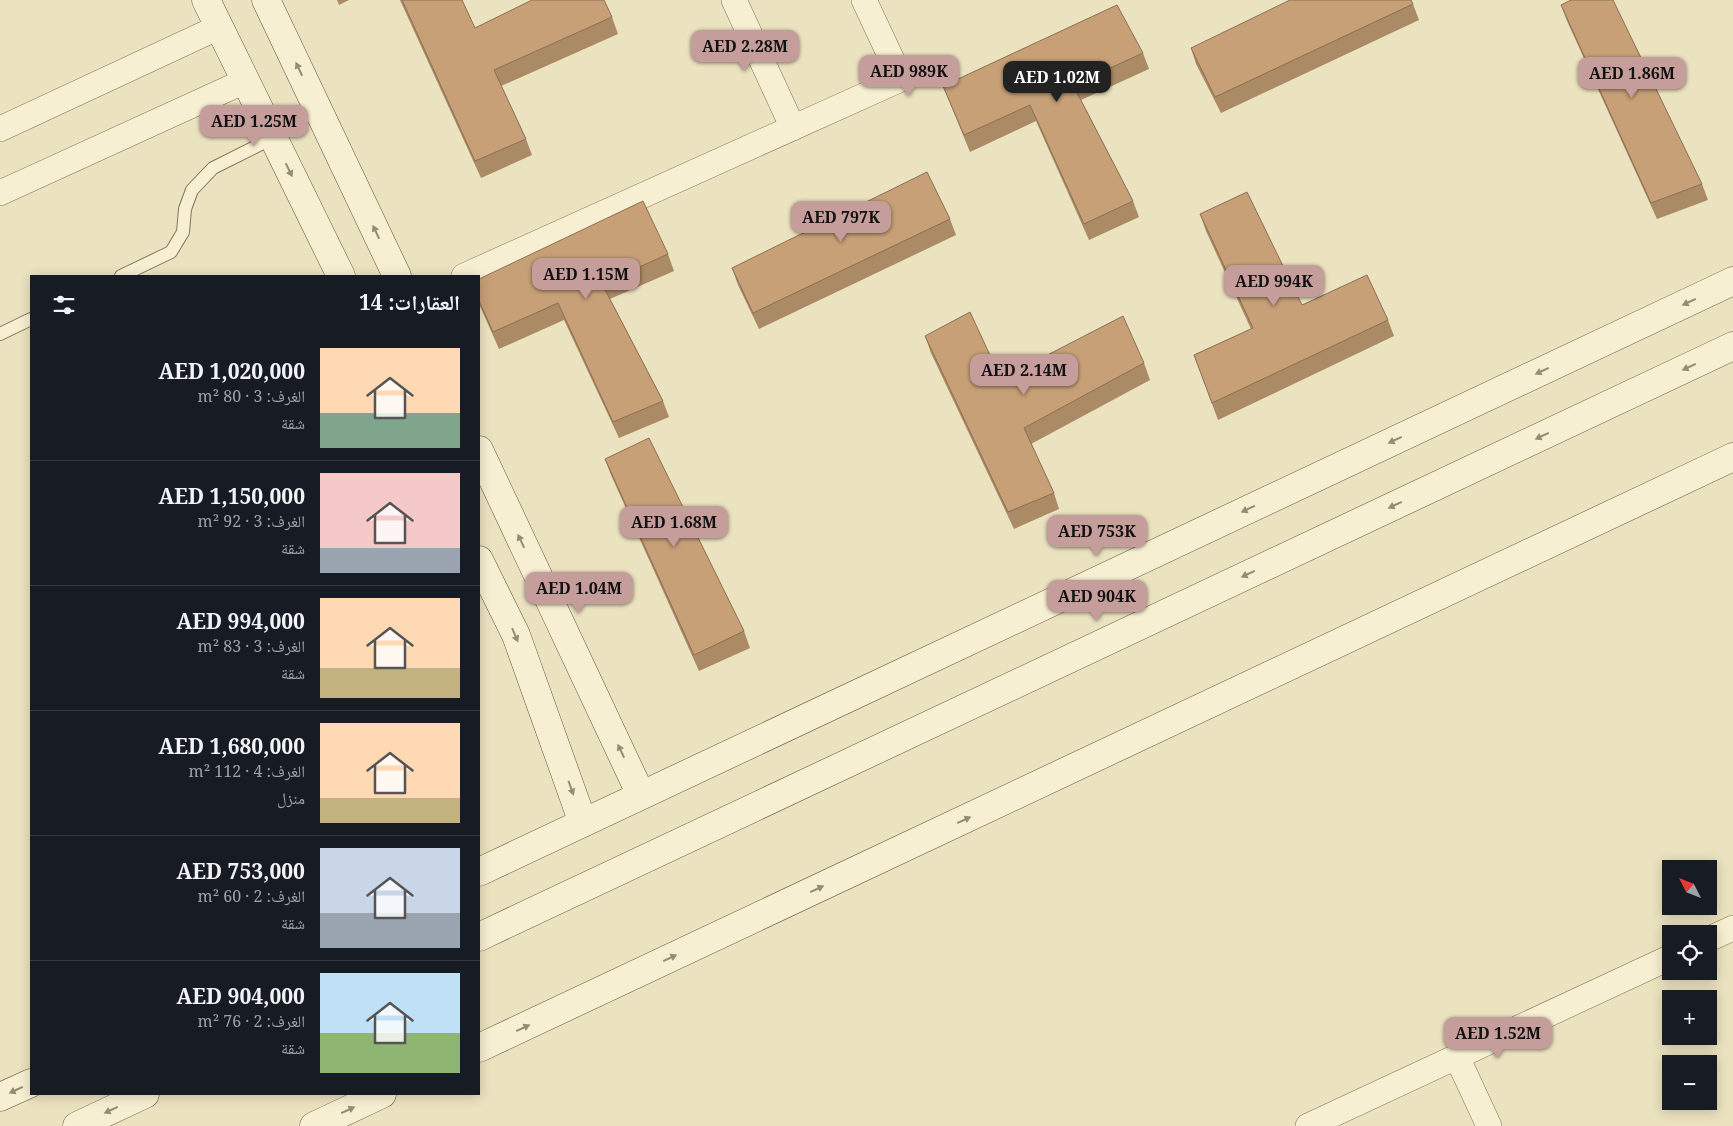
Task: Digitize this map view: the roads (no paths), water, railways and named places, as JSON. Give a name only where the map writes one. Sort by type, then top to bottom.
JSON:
[{"type":"main road","points":[[206,0],[341,275]]},
{"type":"main road","points":[[266,0],[396,275]]},
{"type":"main road","points":[[480,872],[1733,281]]},
{"type":"main road","points":[[480,937],[1733,346]]},
{"type":"main road","points":[[480,452],[641,795]]},
{"type":"main road","points":[[480,1048],[1733,457]]},
{"type":"main road","points":[[480,562],[516,635],[583,822]]},
{"type":"main road","points":[[0,1097],[30,1083]]},
{"type":"main road","points":[[77,1126],[143,1095]]},
{"type":"main road","points":[[314,1126],[380,1095]]},
{"type":"street","points":[[734,0],[793,128]]},
{"type":"street","points":[[466,275],[901,79],[864,0]]},
{"type":"street","points":[[0,129],[219,27]]},
{"type":"street","points":[[0,193],[245,81]]},
{"type":"street","points":[[1717,935],[1733,928]]},
{"type":"street","points":[[1308,1126],[1662,961]]},
{"type":"street","points":[[1457,1057],[1489,1126]]},
{"type":"lane","points":[[123,275],[171,252],[182,232],[185,209],[192,190],[213,168],[273,138]]},
{"type":"lane","points":[[0,334],[30,319]]}]
